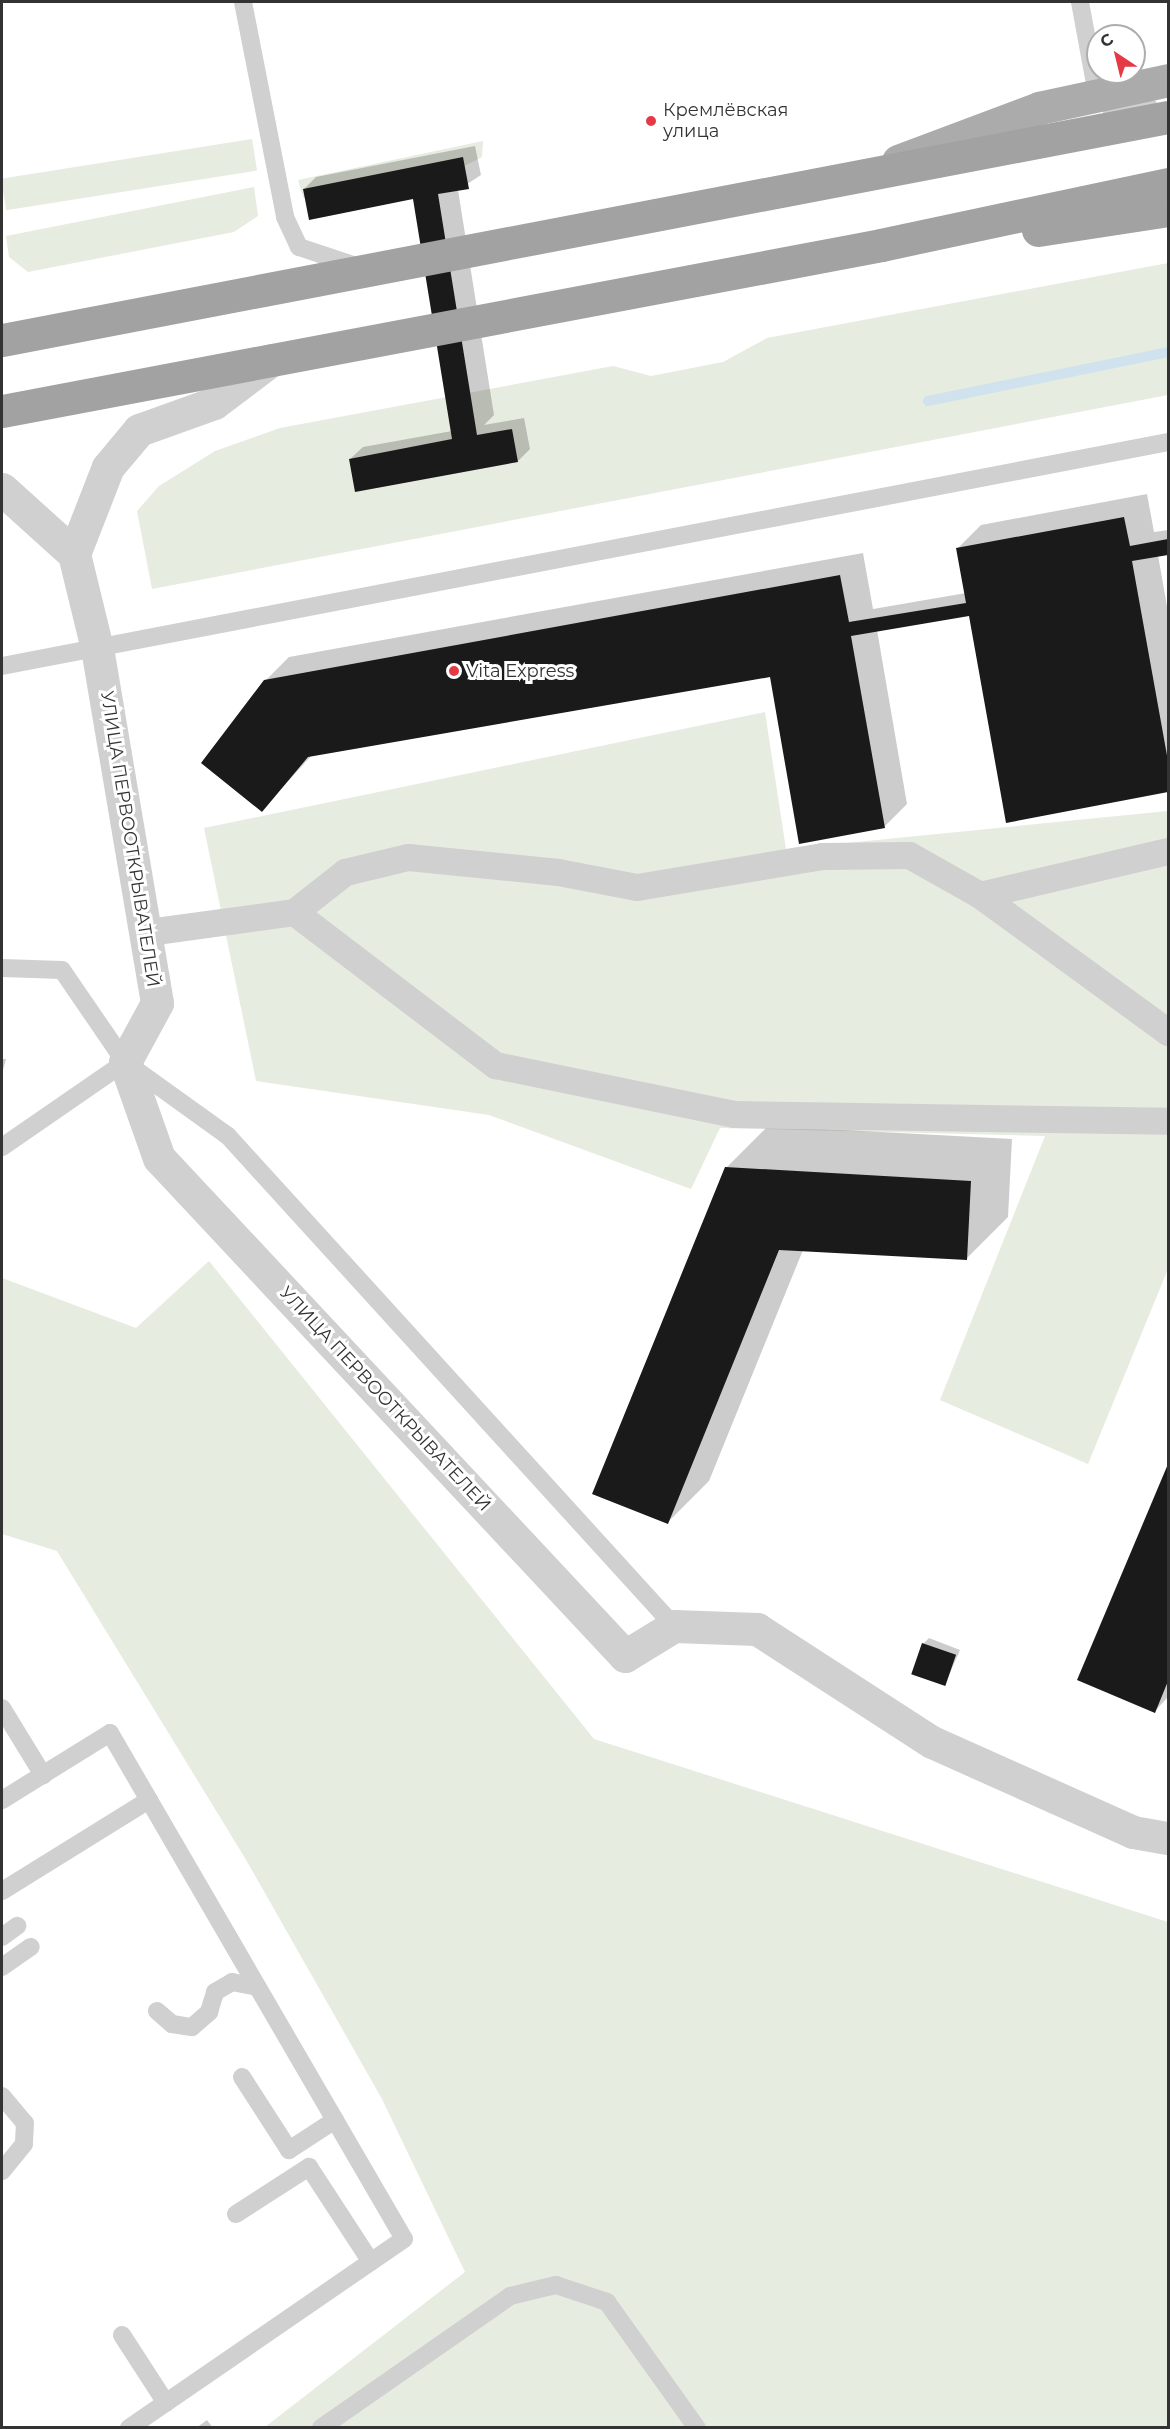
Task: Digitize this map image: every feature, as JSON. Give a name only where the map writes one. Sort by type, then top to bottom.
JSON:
[{"type":"highway","points":[[2,340],[1168,117]]},
{"type":"highway","points":[[2,411],[881,245],[1168,184]]},
{"type":"highway","points":[[881,245],[1102,224],[1168,210]]},
{"type":"main road","points":[[866,175],[981,126],[1097,95],[1168,80]]},
{"type":"street","points":[[2,489],[74,554],[108,467],[139,430],[214,403],[271,360]]},
{"type":"street","name":"УЛИЦА ПЕРВООТКРЫВАТЕЛЕЙ","points":[[74,554],[97,648],[148,932],[157,1003],[125,1062],[159,1158],[625,1656],[674,1626]]},
{"type":"street","points":[[980,895],[1168,851]]},
{"type":"street","points":[[148,932],[294,912],[345,872],[408,857],[558,872],[637,887],[822,856],[909,855],[980,895],[1168,1032]]},
{"type":"street","points":[[294,912],[495,1065],[734,1114],[1168,1121]]},
{"type":"street","points":[[674,1626],[757,1629],[932,1743],[1133,1832],[1168,1838]]},
{"type":"lane","points":[[243,2],[285,217],[299,247],[370,269]]},
{"type":"lane","points":[[1080,2],[1097,95],[1108,105],[1132,109],[1168,104]]},
{"type":"lane","points":[[2,666],[1168,442]]},
{"type":"lane","points":[[2,968],[62,970],[125,1062],[228,1136],[674,1626]]},
{"type":"lane","points":[[2,1147],[125,1062]]},
{"type":"lane","points":[[2,1708],[43,1774]]},
{"type":"lane","points":[[2,1800],[110,1732],[404,2239],[129,2427]]},
{"type":"lane","points":[[2,1891],[149,1800]]},
{"type":"lane","points":[[2,1967],[31,1947]]},
{"type":"lane","points":[[157,2011],[172,2024],[192,2027],[209,2012],[215,1992],[232,1982],[258,1987]]},
{"type":"lane","points":[[242,2077],[289,2150],[335,2120]]},
{"type":"lane","points":[[2,2096],[25,2123],[24,2144],[2,2171]]},
{"type":"lane","points":[[236,2214],[309,2167],[371,2262]]},
{"type":"lane","points":[[321,2427],[510,2296],[556,2285],[607,2302],[697,2427]]},
{"type":"lane","points":[[122,2335],[166,2403]]},
{"type":"shaded area","points":[[252,139],[257,171],[6,210],[2,179]]},
{"type":"shaded area","points":[[483,141],[482,157],[416,190],[321,209],[303,197],[298,180]]},
{"type":"shaded area","points":[[254,187],[258,216],[234,232],[28,272],[9,257],[6,236]]},
{"type":"shaded area","points":[[1168,263],[1168,395],[152,589],[137,511],[159,486],[215,451],[280,428],[613,366],[651,376],[723,362],[767,338]]},
{"type":"shaded area","points":[[765,712],[786,849],[1168,811],[1168,1269],[1088,1464],[940,1400],[1045,1136],[720,1128],[691,1189],[489,1115],[256,1081],[204,828]]},
{"type":"shaded area","points":[[209,1261],[594,1739],[1168,1922],[1168,2427],[265,2427],[465,2272],[382,2099],[245,1858],[57,1551],[2,1534],[2,1278],[136,1328]]},
{"type":"building","points":[[463,157],[469,189],[438,194],[477,435],[512,429],[518,462],[355,492],[349,459],[452,439],[413,199],[309,220],[303,189]]},
{"type":"building","points":[[1124,517],[1130,546],[1168,539],[1168,555],[1132,561],[1168,761],[1168,792],[1006,823],[969,616],[851,636],[885,828],[799,844],[770,677],[308,757],[262,812],[201,763],[264,680],[840,575],[849,622],[966,603],[956,548]]},
{"type":"building","points":[[725,1167],[971,1181],[967,1260],[779,1250],[668,1524],[592,1494]]},
{"type":"building","points":[[1168,1464],[1168,1681],[1155,1713],[1077,1680]]},
{"type":"building","points":[[922,1643],[956,1655],[945,1686],[911,1674]]},
{"type":"waterway","points":[[928,401],[1168,352]]},
{"type":"place","name":"Кремлёвская улица","points":[[651,121]]},
{"type":"place","name":"Vita Express","points":[[454,671]]}]
